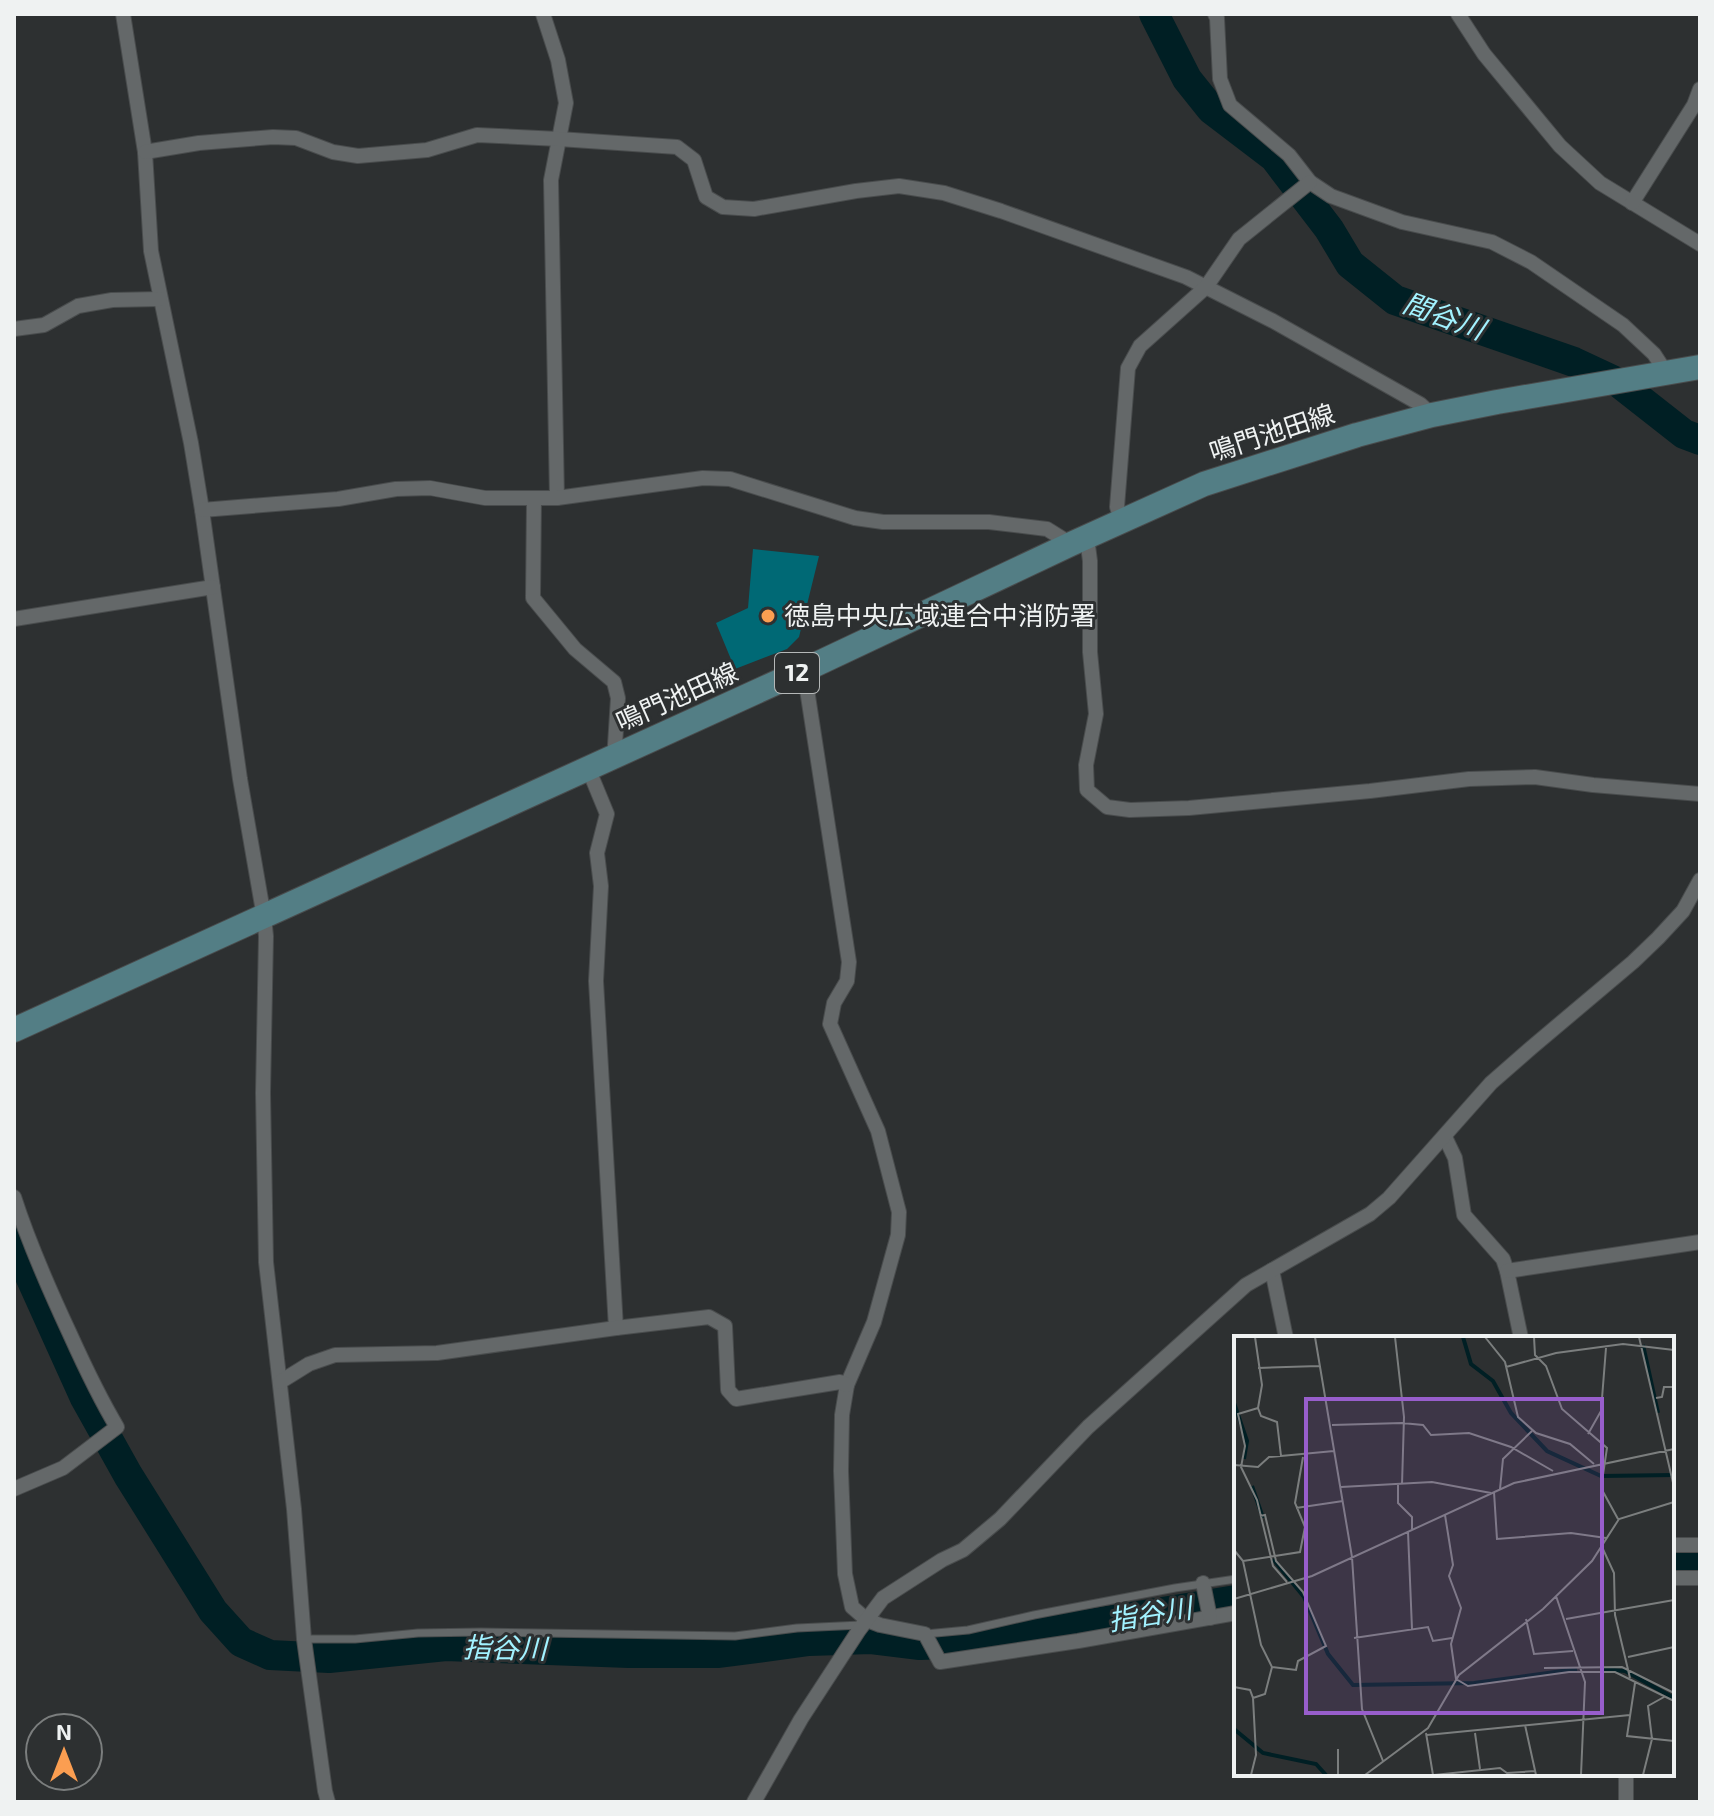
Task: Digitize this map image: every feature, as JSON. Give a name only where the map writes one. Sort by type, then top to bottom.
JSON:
[{"type":"main road","name":"鳴門池田線","points":[[14,1030],[1204,484],[1357,435],[1432,415],[1700,367]]},
{"type":"street","points":[[123,14],[145,152],[151,251],[191,443],[240,779],[264,917],[264,1227],[294,1509],[304,1642],[328,1802]]},
{"type":"street","points":[[543,14],[558,60],[566,103],[551,180],[557,498]]},
{"type":"street","points":[[1215,14],[1220,79],[1230,105],[1289,155],[1303,187],[1402,222],[1492,242],[1531,262],[1623,325],[1654,354],[1667,374]]},
{"type":"street","points":[[1458,14],[1484,54],[1560,146],[1600,183],[1700,244]]},
{"type":"street","points":[[1632,203],[1694,105],[1700,89]]},
{"type":"street","points":[[145,152],[199,143],[273,137],[296,138],[333,152],[358,156],[427,150],[477,135],[559,139],[677,147],[694,160],[706,197],[723,207],[754,209],[899,186],[944,193],[1186,277],[1273,321],[1420,404],[1432,415]]},
{"type":"street","points":[[1122,522],[1117,507],[1128,368],[1140,346],[1206,287],[1239,239],[1303,187]]},
{"type":"street","points":[[14,329],[44,325],[78,306],[112,300],[160,299]]},
{"type":"street","points":[[202,510],[338,499],[396,489],[430,488],[485,498],[557,498],[703,478],[730,479],[855,518],[883,522],[989,522],[1047,529],[1079,541],[1090,561],[1090,652],[1096,714],[1086,765],[1087,790],[1107,807],[1130,810],[1189,808],[1469,779],[1535,777],[1700,794]]},
{"type":"street","points":[[534,499],[533,598],[575,649],[614,682],[618,698],[617,755]]},
{"type":"street","points":[[14,619],[213,587]]},
{"type":"street","points":[[804,670],[849,962],[847,981],[834,1003],[830,1024],[878,1131],[899,1212],[898,1235],[874,1322],[847,1385],[842,1415],[845,1574],[852,1607],[863,1625]]},
{"type":"street","points":[[588,768],[607,814],[597,853],[601,886],[596,981],[616,1328]]},
{"type":"street","points":[[754,1802],[801,1719],[883,1598],[963,1550],[1000,1519],[1088,1427],[1246,1285],[1370,1214],[1389,1198],[1491,1083],[1658,938],[1683,911],[1700,880]]},
{"type":"street","points":[[1445,1137],[1455,1158],[1464,1215],[1503,1259],[1521,1336]]},
{"type":"street","points":[[14,1197],[47,1285],[99,1397],[117,1427],[63,1468],[14,1489]]},
{"type":"street","points":[[1507,1271],[1700,1242]]},
{"type":"street","points":[[1272,1270],[1286,1336]]},
{"type":"street","points":[[280,1382],[309,1364],[335,1355],[437,1353],[709,1317],[725,1326],[728,1390],[736,1399],[840,1382],[847,1385]]},
{"type":"street","points":[[1674,1545],[1700,1545]]},
{"type":"street","points":[[1674,1578],[1700,1578]]},
{"type":"street","points":[[1204,1586],[1209,1615]]},
{"type":"street","points":[[863,1625],[880,1625],[926,1635],[940,1662],[1234,1613]]},
{"type":"street","points":[[1626,1776],[1626,1802]]},
{"type":"lane","points":[[926,1635],[968,1630],[1034,1615],[1234,1579]]},
{"type":"lane","points":[[304,1642],[418,1633],[481,1632],[735,1636],[797,1628],[863,1625]]},
{"type":"building","name":"徳島中央広域連合中消防署","points":[[753,549],[819,556],[799,637],[787,649],[735,669],[716,623],[748,608]]},
{"type":"waterway","name":"間谷川","points":[[1154,14],[1187,79],[1211,109],[1274,157],[1329,229],[1350,264],[1395,300],[1574,362],[1619,383],[1684,434],[1700,440]]},
{"type":"waterway","name":"指谷川","points":[[14,1236],[85,1398],[128,1475],[213,1611],[241,1642],[270,1655],[329,1658],[446,1646],[719,1653],[809,1641],[871,1639],[920,1645],[973,1643],[1234,1600]]},
{"type":"waterway","name":"指谷川","points":[[1674,1562],[1700,1563]]},
{"type":"place","name":"徳島中央広域連合中消防署","points":[[768,616]]}]
